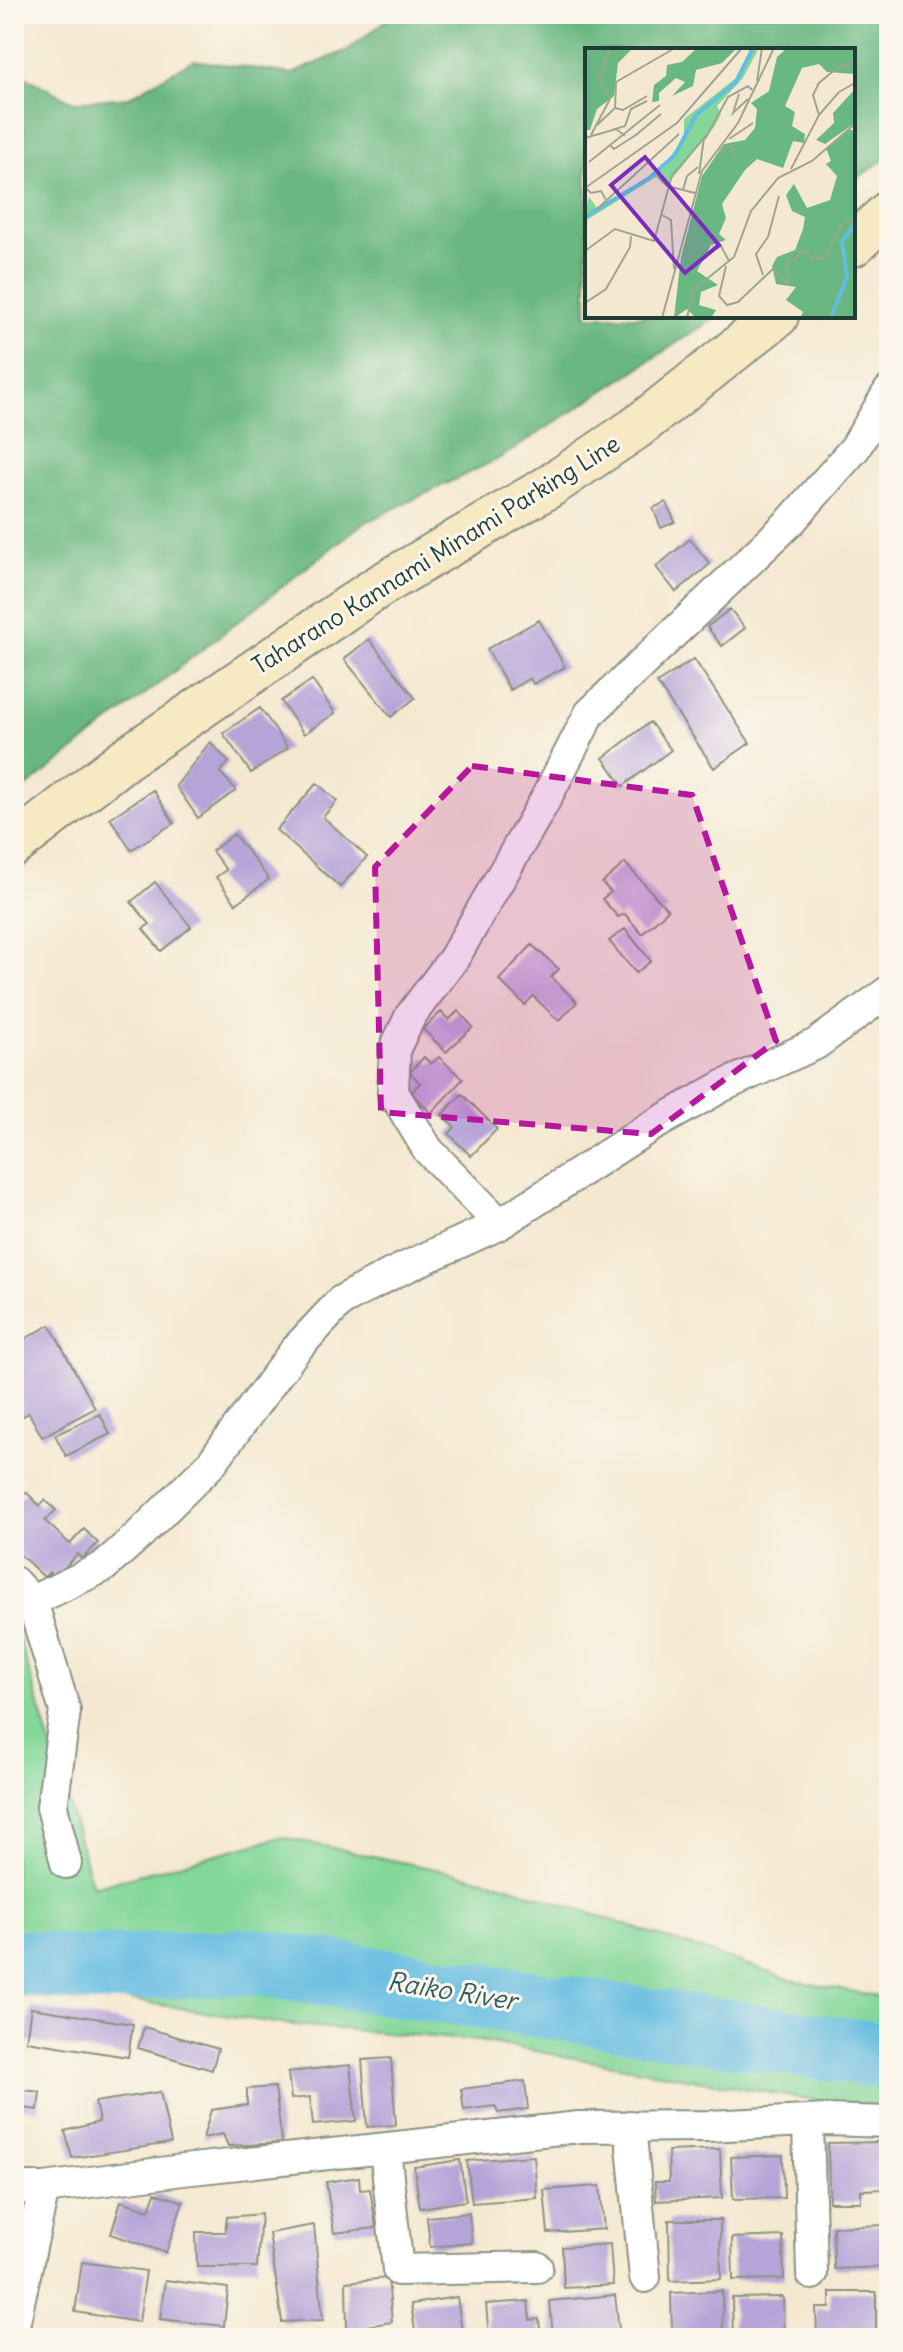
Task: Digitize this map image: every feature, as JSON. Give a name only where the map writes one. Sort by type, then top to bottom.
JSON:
[{"type":"main road","points":[[855,243],[889,212]]},
{"type":"main road","name":"Taharano Kannami Minami Parking Line","points":[[14,845],[125,759],[378,587],[550,486],[636,428],[774,318]]},
{"type":"street","points":[[500,1224],[428,1150],[393,1092],[395,1048],[411,1015],[454,958],[544,802],[590,713],[791,521],[855,448],[889,391]]},
{"type":"street","points":[[66,1863],[52,1807],[65,1711],[20,1597],[103,1567],[139,1535],[210,1465],[296,1349],[341,1301],[391,1274],[500,1224],[647,1129],[723,1086],[816,1044],[889,991]]},
{"type":"street","points":[[808,2122],[812,2274]]},
{"type":"street","points":[[14,2188],[44,2188],[198,2168],[579,2127],[889,2122]]},
{"type":"street","points":[[630,2126],[645,2277]]},
{"type":"street","points":[[385,2149],[398,2270],[537,2267]]},
{"type":"street","points":[[14,2325],[44,2188]]},
{"type":"highlighted area","points":[[472,766],[692,795],[776,1041],[651,1134],[381,1112],[375,867]]},
{"type":"green space","points":[[394,14],[889,14],[889,156],[855,180],[855,48],[585,48],[585,318],[715,318],[502,457],[362,524],[14,797],[14,71],[73,102],[129,97],[193,60],[292,74],[348,50]]},
{"type":"green space","points":[[14,1621],[93,1887],[281,1837],[493,1881],[798,1982],[889,1998],[889,2111],[479,2041],[282,2024],[14,1982]]},
{"type":"building","points":[[666,502],[675,522],[661,528],[653,508]]},
{"type":"building","points":[[690,539],[710,564],[676,592],[656,567]]},
{"type":"building","points":[[730,609],[745,628],[722,646],[707,627]]},
{"type":"building","points":[[539,620],[565,667],[533,684],[530,678],[510,690],[487,649]]},
{"type":"building","points":[[369,639],[415,698],[391,717],[344,659]]},
{"type":"building","points":[[694,659],[750,743],[714,768],[657,683]]},
{"type":"building","points":[[312,680],[335,713],[304,734],[281,701]]},
{"type":"building","points":[[260,708],[288,748],[251,773],[223,733]]},
{"type":"building","points":[[650,722],[671,750],[623,786],[603,758]]},
{"type":"building","points":[[210,742],[229,762],[220,772],[236,790],[198,818],[176,786]]},
{"type":"building","points":[[317,783],[337,801],[323,817],[367,857],[340,887],[276,830]]},
{"type":"building","points":[[153,790],[174,823],[131,850],[110,818]]},
{"type":"building","points":[[234,834],[269,879],[236,904],[216,877],[226,870],[212,851]]},
{"type":"building","points":[[625,863],[668,910],[642,934],[625,914],[618,917],[602,899],[611,892],[602,883]]},
{"type":"building","points":[[155,882],[191,927],[161,951],[143,929],[150,924],[131,902]]},
{"type":"building","points":[[625,929],[651,961],[636,973],[609,941]]},
{"type":"building","points":[[532,945],[559,969],[551,977],[577,1002],[559,1021],[533,996],[525,1005],[499,980]]},
{"type":"building","points":[[458,1011],[473,1027],[446,1052],[423,1029],[441,1012],[449,1020]]},
{"type":"building","points":[[424,1057],[431,1064],[439,1057],[463,1079],[431,1113],[411,1093],[420,1083],[410,1072]]},
{"type":"building","points":[[462,1094],[497,1129],[471,1156],[449,1134],[455,1127],[442,1115]]},
{"type":"building","points":[[50,1325],[95,1408],[42,1437],[29,1413],[19,1418],[14,1409],[14,1345]]},
{"type":"building","points":[[100,1414],[110,1434],[66,1456],[55,1435]]},
{"type":"building","points":[[26,1492],[40,1506],[45,1500],[56,1510],[45,1521],[70,1544],[84,1529],[98,1543],[82,1559],[77,1554],[55,1578],[49,1572],[44,1577],[14,1549],[14,1505]]},
{"type":"building","points":[[31,2008],[133,2024],[128,2057],[26,2041]]},
{"type":"building","points":[[144,2027],[218,2049],[212,2070],[138,2048]]},
{"type":"building","points":[[391,2058],[396,2125],[367,2127],[362,2060]]},
{"type":"building","points":[[350,2065],[356,2121],[313,2125],[310,2097],[291,2099],[288,2072]]},
{"type":"building","points":[[525,2081],[528,2109],[498,2113],[495,2106],[464,2110],[461,2089]]},
{"type":"building","points":[[275,2087],[282,2143],[228,2146],[223,2134],[203,2138],[211,2110],[247,2105],[247,2089]]},
{"type":"building","points":[[14,2089],[40,2092],[38,2110],[14,2107]]},
{"type":"building","points":[[160,2092],[171,2143],[72,2158],[65,2131],[99,2122],[95,2102]]},
{"type":"building","points":[[885,2142],[886,2189],[861,2190],[861,2202],[829,2202],[828,2143]]},
{"type":"building","points":[[720,2149],[722,2198],[656,2201],[655,2182],[669,2182],[668,2151]]},
{"type":"building","points":[[783,2155],[784,2198],[733,2199],[731,2157]]},
{"type":"building","points":[[534,2156],[537,2198],[472,2203],[467,2161]]},
{"type":"building","points":[[460,2160],[466,2201],[420,2208],[414,2167]]},
{"type":"building","points":[[359,2177],[360,2190],[370,2189],[376,2228],[334,2233],[326,2182]]},
{"type":"building","points":[[600,2186],[604,2229],[548,2233],[544,2190]]},
{"type":"building","points":[[155,2193],[183,2202],[166,2253],[111,2234],[121,2201],[149,2210]]},
{"type":"building","points":[[469,2213],[472,2243],[430,2247],[427,2217]]},
{"type":"building","points":[[261,2214],[257,2267],[197,2267],[196,2232],[225,2232],[227,2217]]},
{"type":"building","points":[[669,2220],[720,2220],[721,2279],[670,2281]]},
{"type":"building","points":[[314,2225],[323,2320],[282,2322],[269,2233]]},
{"type":"building","points":[[884,2225],[885,2267],[834,2269],[833,2227]]},
{"type":"building","points":[[783,2236],[784,2279],[733,2280],[732,2238]]},
{"type":"building","points":[[610,2244],[613,2285],[564,2288],[562,2247]]},
{"type":"building","points":[[82,2262],[146,2271],[139,2322],[75,2312]]},
{"type":"building","points":[[388,2278],[392,2322],[347,2329],[346,2282]]},
{"type":"building","points":[[165,2280],[228,2288],[224,2326],[160,2319]]},
{"type":"building","points":[[722,2291],[723,2334],[672,2335],[671,2293]]},
{"type":"building","points":[[830,2292],[876,2292],[876,2336],[817,2336],[816,2308],[830,2308]]},
{"type":"building","points":[[615,2295],[620,2337],[553,2338],[550,2301]]},
{"type":"building","points":[[457,2297],[463,2338],[416,2338],[411,2304]]},
{"type":"building","points":[[783,2297],[784,2338],[733,2338],[732,2298]]},
{"type":"building","points":[[528,2301],[530,2320],[539,2319],[541,2338],[489,2338],[486,2304]]},
{"type":"waterway","name":"Raiko River","points":[[14,1962],[87,1970],[249,1961],[889,2057]]}]
